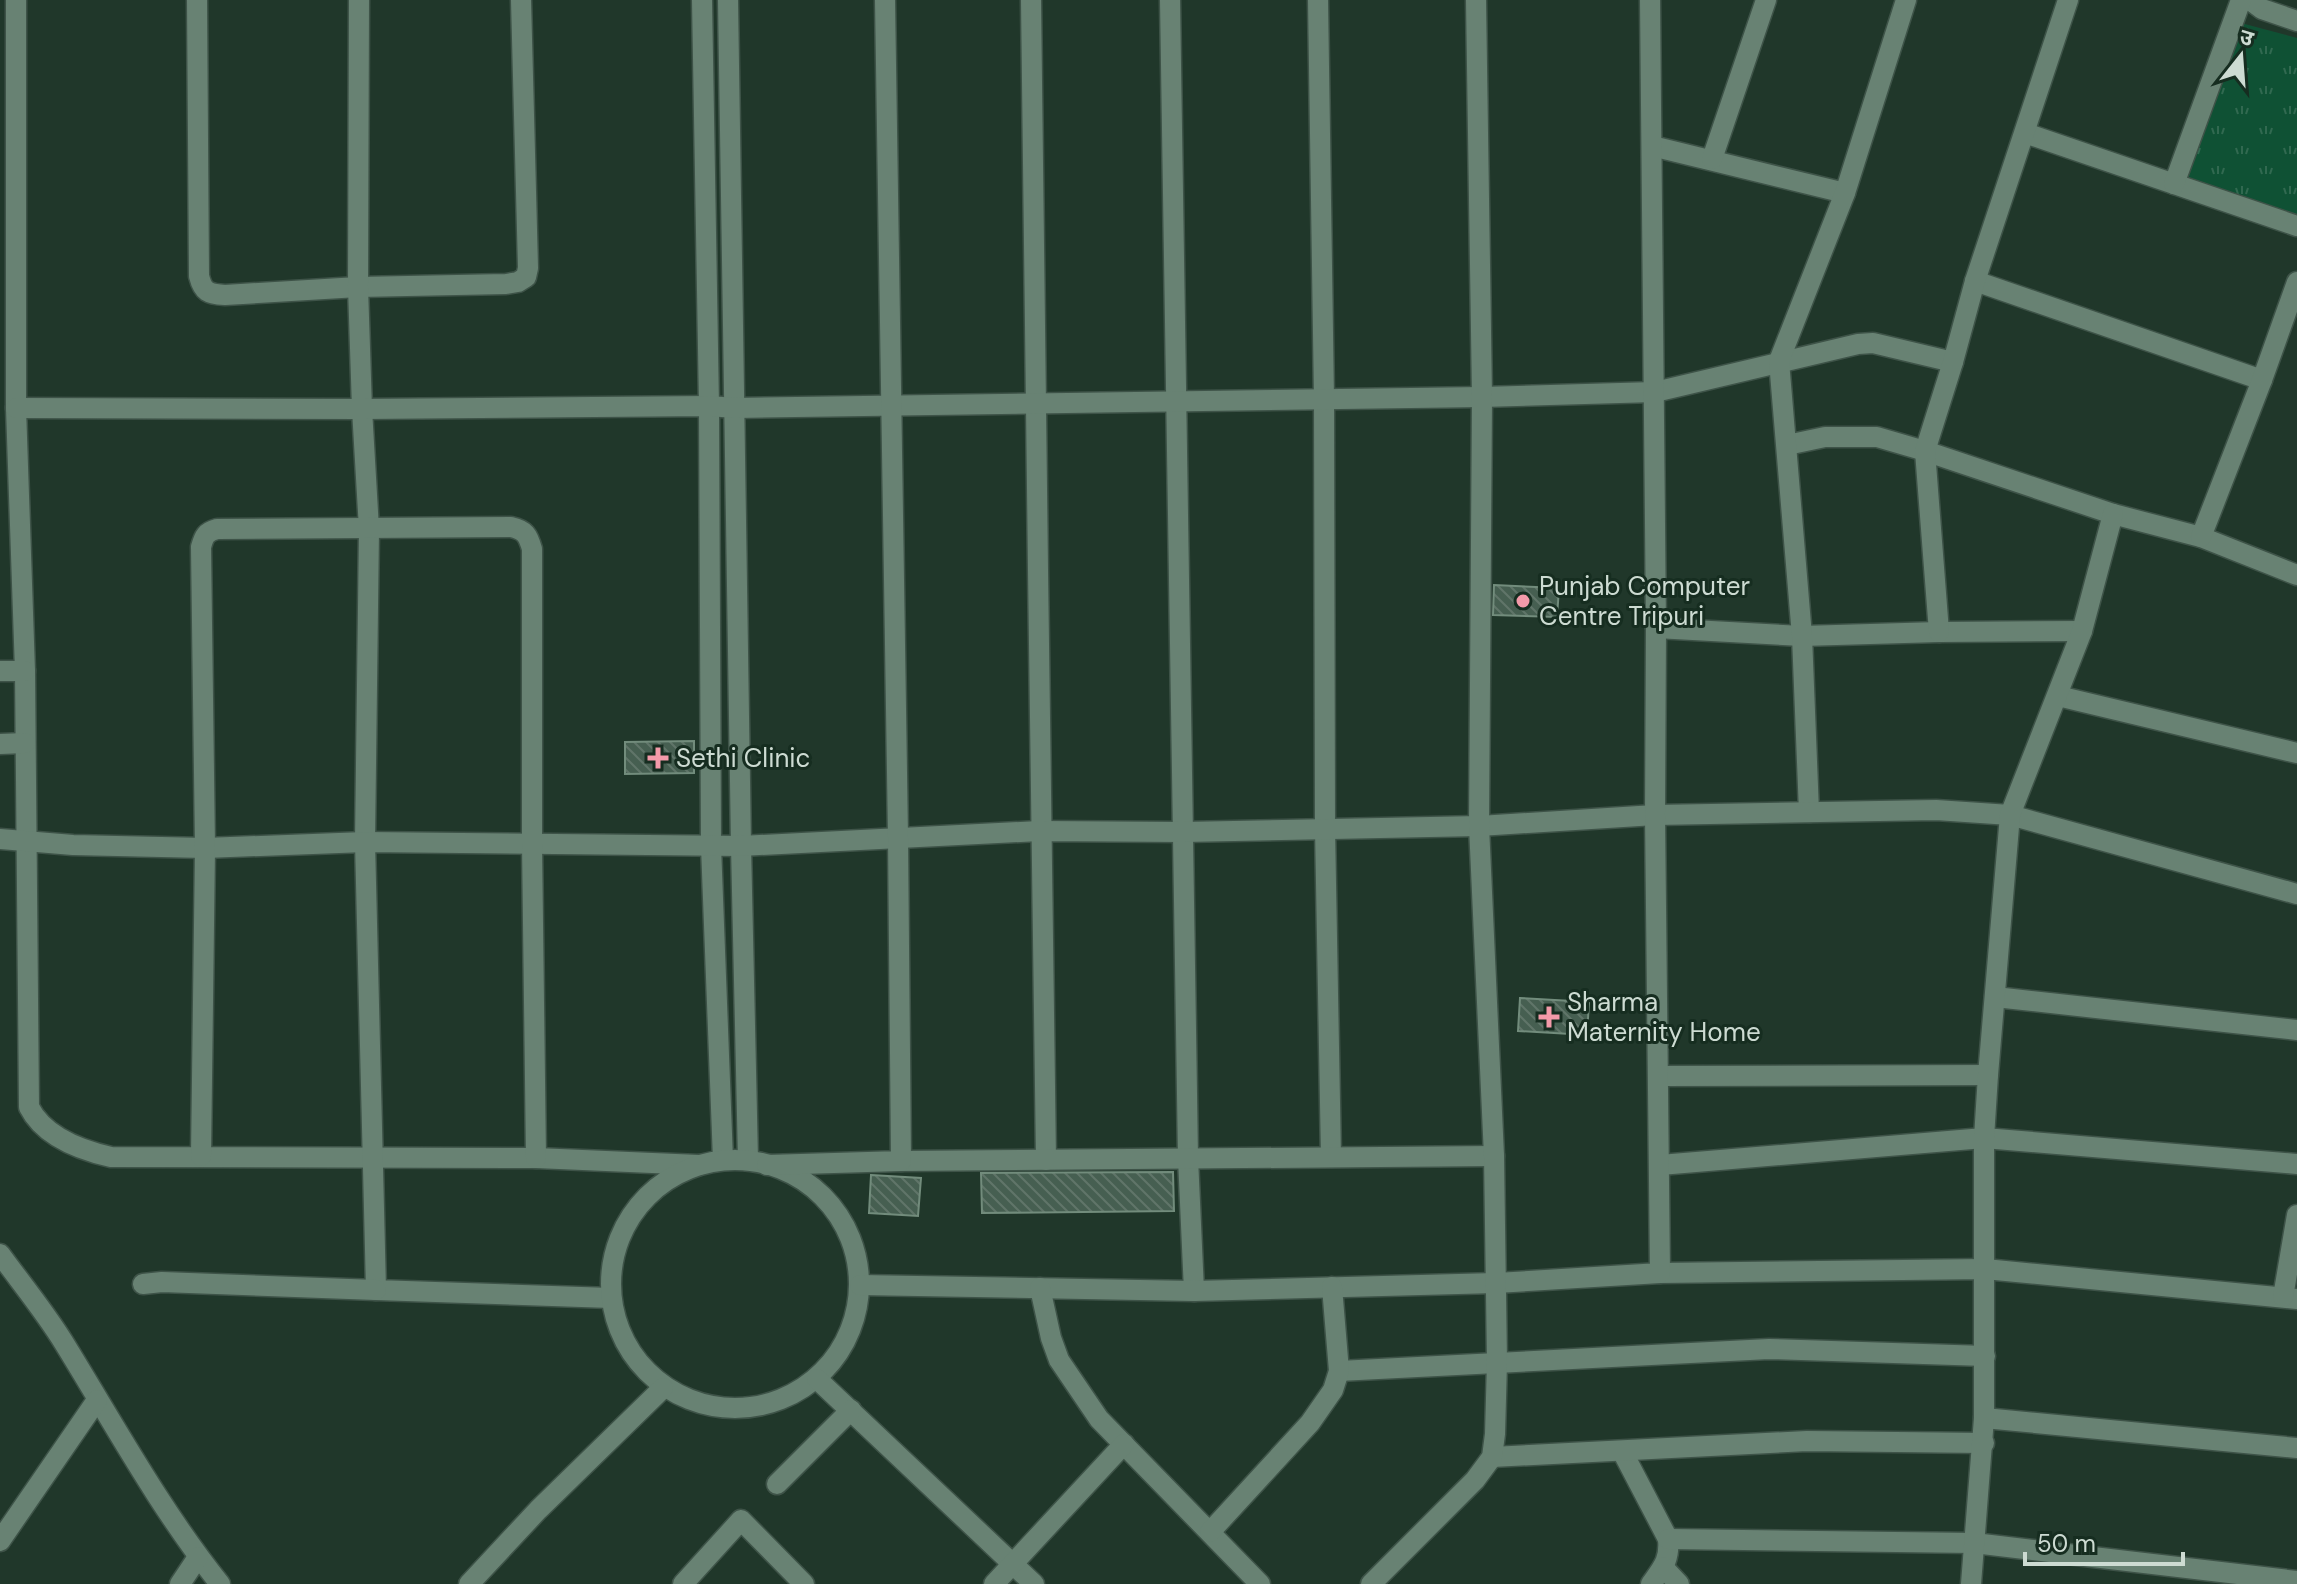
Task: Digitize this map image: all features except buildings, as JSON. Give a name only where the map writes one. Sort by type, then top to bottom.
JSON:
[{"type":"street","points":[[16,0],[16,408],[25,671],[29,1107],[36,1120],[59,1138],[89,1152],[111,1157],[536,1158],[699,1165]]},
{"type":"street","points":[[197,0],[199,276],[202,288],[209,294],[225,295],[358,287],[506,284],[526,277],[521,0]]},
{"type":"street","points":[[359,0],[358,287],[369,529],[365,842],[376,1290]]},
{"type":"street","points":[[702,0],[709,406],[711,846],[723,1160]]},
{"type":"street","points":[[728,0],[741,846],[757,1163]]},
{"type":"street","points":[[885,0],[901,1161]]},
{"type":"street","points":[[1031,0],[1038,404],[1039,831],[1046,1160]]},
{"type":"street","points":[[1170,0],[1188,1158],[1194,1291]]},
{"type":"street","points":[[1318,0],[1331,1157]]},
{"type":"street","points":[[1371,1584],[1475,1480],[1492,1457],[1495,1434],[1494,1156],[1479,826],[1482,397],[1476,0]]},
{"type":"street","points":[[1650,0],[1660,1273]]},
{"type":"street","points":[[1712,159],[1766,0]]},
{"type":"street","points":[[1809,812],[1802,636],[1779,361],[1845,193],[1906,0]]},
{"type":"street","points":[[1939,632],[1925,451],[1975,281],[2068,0]]},
{"type":"street","points":[[2174,184],[2241,0]]},
{"type":"street","points":[[2250,0],[2262,9],[2297,21]]},
{"type":"street","points":[[2025,133],[2297,226]]},
{"type":"street","points":[[1652,146],[1845,193]]},
{"type":"street","points":[[1975,281],[2262,380]]},
{"type":"street","points":[[2201,537],[2297,282]]},
{"type":"street","points":[[16,408],[735,408],[1482,397],[1655,392],[1858,344],[1873,343],[1953,362]]},
{"type":"street","points":[[1787,445],[1847,435],[1877,437],[2113,514],[2201,537],[2297,575]]},
{"type":"street","points":[[1971,1584],[1984,1443],[1984,1138],[2010,815],[2082,631],[2113,514]]},
{"type":"street","points":[[201,1156],[205,848],[201,547],[204,536],[217,529],[511,527],[522,529],[529,537],[532,549],[536,1158]]},
{"type":"street","points":[[1656,628],[1802,636],[2082,631]]},
{"type":"street","points":[[0,671],[25,671]]},
{"type":"street","points":[[2058,696],[2297,753]]},
{"type":"street","points":[[0,744],[25,743]]},
{"type":"street","points":[[0,839],[73,845],[205,848],[365,842],[741,846],[1039,831],[1183,832],[1479,826],[1655,815],[1936,810],[2010,815],[2297,894]]},
{"type":"street","points":[[1995,997],[2297,1030]]},
{"type":"street","points":[[1659,1076],[1988,1075]]},
{"type":"street","points":[[1660,1165],[1984,1138],[2297,1164]]},
{"type":"street","points":[[757,1163],[787,1171],[817,1191],[840,1217],[855,1250],[860,1285],[855,1320],[840,1352],[817,1379],[783,1399],[745,1408],[705,1405],[663,1388],[641,1365],[620,1334],[611,1298],[613,1255],[630,1215],[660,1184],[699,1165],[723,1160],[757,1163],[1494,1156]]},
{"type":"street","points":[[860,1285],[1194,1291],[1496,1283],[1660,1273],[1985,1269],[2290,1298],[2297,1215]]},
{"type":"street","points":[[0,1254],[63,1341],[97,1400],[198,1557],[220,1584]]},
{"type":"street","points":[[143,1284],[162,1282],[611,1298]]},
{"type":"street","points":[[1210,1532],[1310,1423],[1333,1390],[1339,1371],[1332,1287]]},
{"type":"street","points":[[1040,1288],[1059,1360],[1099,1419],[1260,1584]]},
{"type":"street","points":[[1339,1371],[1769,1349],[1985,1356]]},
{"type":"street","points":[[817,1379],[1034,1584]]},
{"type":"street","points":[[469,1584],[538,1510],[663,1388]]},
{"type":"street","points":[[0,1541],[97,1400]]},
{"type":"street","points":[[777,1484],[851,1410]]},
{"type":"street","points":[[1984,1418],[2297,1448]]},
{"type":"street","points":[[1492,1457],[1807,1441],[1984,1443]]},
{"type":"street","points":[[994,1584],[1124,1444]]},
{"type":"street","points":[[1622,1451],[1668,1539],[1669,1554],[1657,1576],[1679,1584]]},
{"type":"street","points":[[683,1584],[741,1520],[804,1584]]},
{"type":"street","points":[[1668,1539],[1974,1543],[2297,1581]]},
{"type":"street","points":[[180,1584],[198,1557]]},
{"type":"green space","points":[[2226,19],[2297,38],[2297,226],[2174,184]]},
{"type":"place","name":"Punjab Computer Centre Tripuri","points":[[1523,601]]},
{"type":"place","name":"Sethi Clinic","points":[[658,758]]},
{"type":"place","name":"Sharma Maternity Home","points":[[1549,1017]]}]
